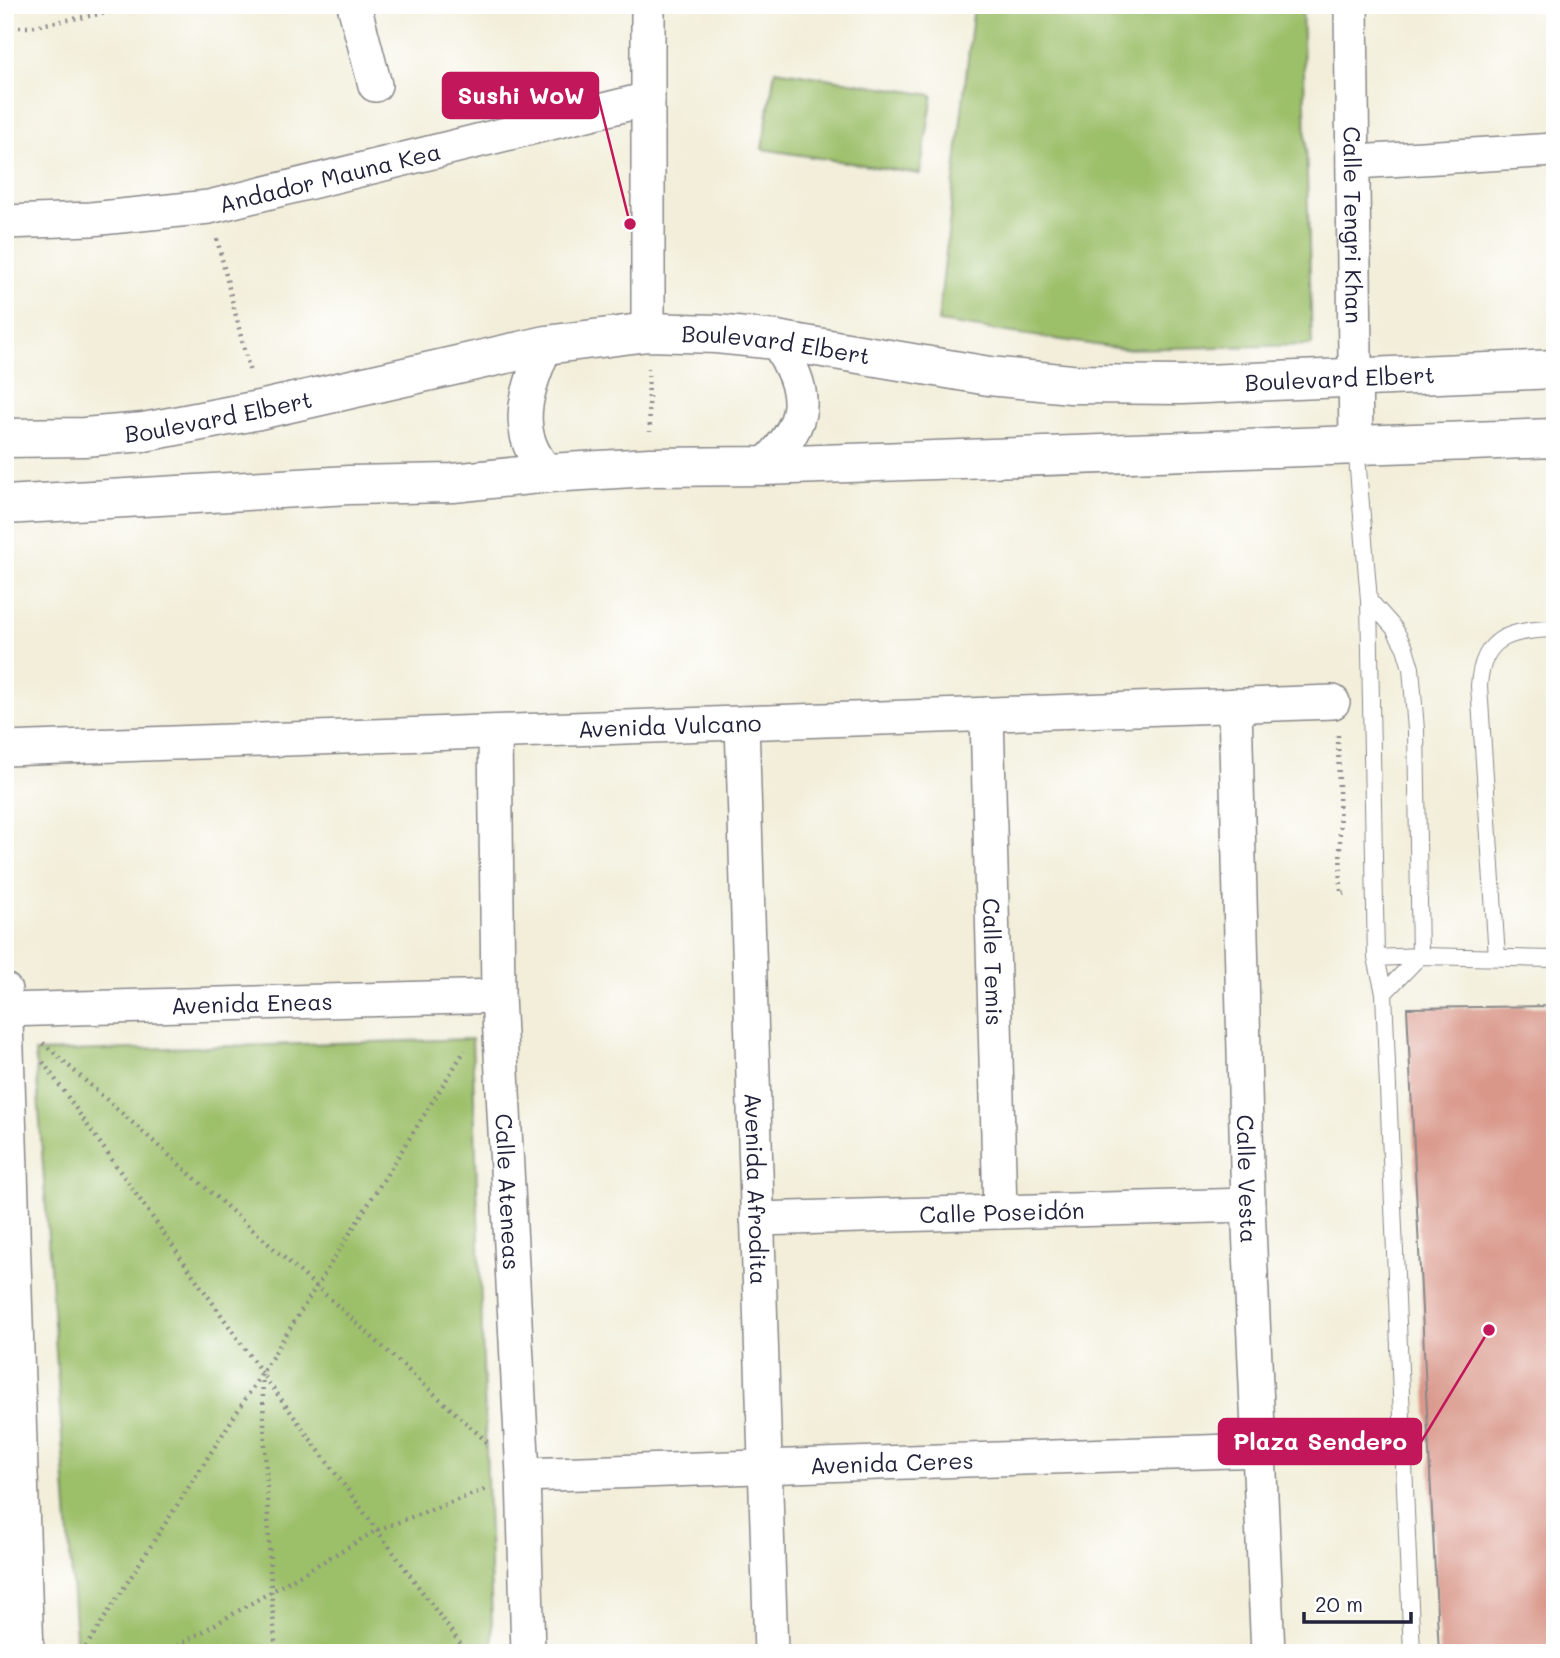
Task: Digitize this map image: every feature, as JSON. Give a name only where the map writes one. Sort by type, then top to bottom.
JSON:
[{"type":"street","points":[[354,5],[375,85]]},
{"type":"street","points":[[648,5],[648,332]]},
{"type":"street","name":"Calle Tengri Khan","points":[[1351,5],[1355,162],[1356,445]]},
{"type":"street","name":"Andador Mauna Kea","points":[[5,222],[92,219],[209,208],[648,99]]},
{"type":"street","points":[[1355,162],[1555,150]]},
{"type":"street","name":"Boulevard Elbert","points":[[5,438],[84,437],[144,432],[259,410],[546,345],[648,332],[716,334],[776,340],[989,376],[1071,384],[1181,385],[1555,369]]},
{"type":"street","points":[[764,466],[791,435],[799,418],[801,400],[794,372],[776,340]]},
{"type":"street","points":[[546,345],[535,369],[524,415],[532,453],[549,473]]},
{"type":"street","points":[[5,505],[349,485],[453,482],[650,467],[764,466],[1555,438]]},
{"type":"street","name":"Avenida Vulcano","points":[[5,749],[1333,702]]},
{"type":"street","name":"Calle Vesta","points":[[1235,705],[1248,1205],[1268,1653]]},
{"type":"street","name":"Calle Temis","points":[[987,714],[1000,1212]]},
{"type":"street","name":"Avenida Afrodita","points":[[742,723],[771,1653]]},
{"type":"street","name":"Calle Ateneas","points":[[495,732],[498,996],[523,1475],[528,1653]]},
{"type":"street","points":[[5,990],[27,1653]]},
{"type":"street","name":"Avenida Eneas","points":[[6,1010],[498,996]]},
{"type":"street","name":"Calle Poseidón","points":[[757,1219],[1248,1205]]},
{"type":"street","name":"Avenida Ceres","points":[[523,1475],[1261,1450]]},
{"type":"lane","points":[[1356,445],[1369,600],[1377,958],[1384,993],[1412,1653]]},
{"type":"lane","points":[[1369,600],[1394,628],[1405,648],[1411,668],[1416,730],[1420,956],[1384,993]]},
{"type":"lane","points":[[1497,957],[1480,669],[1500,638],[1523,629],[1555,629]]},
{"type":"lane","points":[[1377,958],[1420,956],[1555,960]]},
{"type":"path","points":[[5,27],[29,27],[149,5]]},
{"type":"path","points":[[209,208],[259,410]]},
{"type":"path","points":[[648,332],[650,467]]},
{"type":"path","points":[[1333,702],[1337,701],[1341,894],[1346,893]]},
{"type":"path","points":[[82,1653],[317,1287],[498,996]]},
{"type":"path","points":[[6,1010],[523,1475],[377,1530],[166,1653]]},
{"type":"path","points":[[6,1010],[262,1373],[467,1653]]},
{"type":"path","points":[[262,1373],[276,1653]]},
{"type":"green space","points":[[974,5],[1302,5],[1312,345],[1123,349],[938,322]]},
{"type":"green space","points":[[775,70],[933,95],[920,174],[762,149]]},
{"type":"green space","points":[[472,1039],[493,1653],[77,1653],[35,1052]]},
{"type":"building","points":[[1555,1006],[1555,1653],[1439,1653],[1407,1008]]},
{"type":"place","name":"Sushi WoW","points":[[630,224]]},
{"type":"place","name":"Plaza Sendero","points":[[1489,1330]]}]
